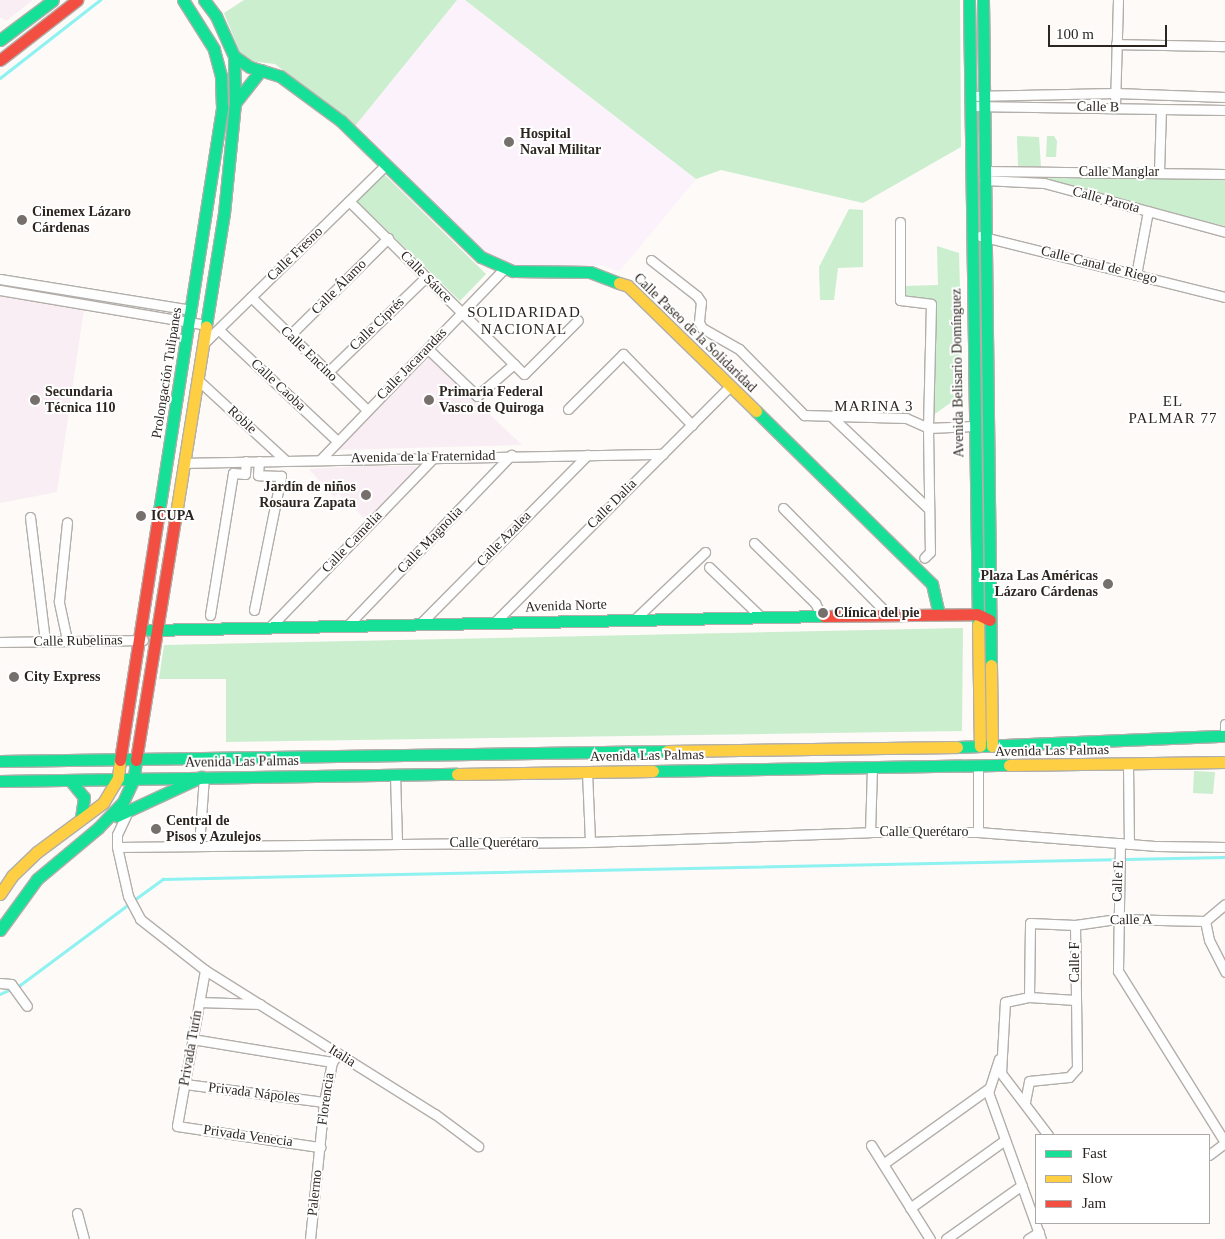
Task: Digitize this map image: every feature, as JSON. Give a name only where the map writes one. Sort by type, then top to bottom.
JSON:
[{"type":"main road","points":[[0,40],[53,0]]},
{"type":"main road","points":[[0,60],[77,0]]},
{"type":"main road","name":"Prolongación Tulipanes","points":[[118,778],[222,107],[222,84],[214,49],[183,0]]},
{"type":"main road","points":[[98,828],[123,802],[134,778],[224,213],[235,103],[234,56],[216,16],[204,0]]},
{"type":"main road","name":"Avenida Belisario Domínguez","points":[[969,0],[974,426],[980,703],[986,746]]},
{"type":"main road","name":"Avenida Belisario Domínguez","points":[[983,0],[992,702],[986,746]]},
{"type":"main road","name":"Calle Paseo de la Solidaridad","points":[[234,56],[261,70],[280,76],[341,121],[472,250],[504,269],[529,273],[590,272],[616,280],[635,292],[932,584],[939,614]]},
{"type":"main road","points":[[235,103],[261,70]]},
{"type":"main road","points":[[154,545],[171,546]]},
{"type":"main road","name":"Avenida Norte","points":[[141,635],[270,627],[635,619],[978,614],[990,620]]},
{"type":"main road","points":[[980,703],[992,702]]},
{"type":"main road","name":"Avenida Las Palmas","points":[[0,761],[986,746],[1225,736]]},
{"type":"main road","name":"Avenida Las Palmas","points":[[0,781],[1225,762]]},
{"type":"main road","points":[[0,930],[37,879],[98,828],[129,808],[203,777]]},
{"type":"main road","points":[[0,894],[12,876],[60,833],[103,803],[118,778]]},
{"type":"main road","points":[[70,780],[84,797],[81,818]]},
{"type":"main road","points":[[60,833],[72,848]]},
{"type":"street","points":[[1115,107],[1118,0]]},
{"type":"street","points":[[1116,44],[1225,46]]},
{"type":"street","points":[[971,101],[1115,93],[1225,97]]},
{"type":"street","name":"Calle B","points":[[984,101],[1225,110]]},
{"type":"street","points":[[1159,172],[1162,108]]},
{"type":"street","name":"Calle Fresno","points":[[204,344],[386,165]]},
{"type":"street","points":[[1044,172],[1044,183]]},
{"type":"street","name":"Calle Manglar","points":[[984,175],[1044,172],[1225,174]]},
{"type":"street","name":"Calle Parota","points":[[984,175],[1044,183],[1225,232]]},
{"type":"street","name":"Calle Sáuce","points":[[349,201],[524,374],[578,320]]},
{"type":"street","points":[[1136,275],[1148,211]]},
{"type":"street","points":[[900,222],[900,300],[931,304],[928,428],[930,552],[924,558]]},
{"type":"street","name":"Calle Canal de Riego","points":[[972,234],[1225,297]]},
{"type":"street","name":"Calle Álamo","points":[[290,335],[388,238]]},
{"type":"street","points":[[651,260],[697,296],[701,302],[699,322],[709,334],[739,349],[804,416],[906,418],[928,428],[974,426]]},
{"type":"street","name":"Calle Jacarandas","points":[[320,460],[504,269]]},
{"type":"street","name":"Calle Ciprés","points":[[328,372],[426,277]]},
{"type":"street","points":[[0,279],[192,310]]},
{"type":"street","points":[[29,295],[31,284]]},
{"type":"street","points":[[0,290],[206,325]]},
{"type":"street","name":"Calle Encino","points":[[251,297],[367,410]]},
{"type":"street","name":"Calle Caoba","points":[[218,330],[337,441]]},
{"type":"street","points":[[428,349],[477,396],[514,364]]},
{"type":"street","points":[[568,409],[622,354],[692,424]]},
{"type":"street","name":"Roble","points":[[198,380],[285,460]]},
{"type":"street","name":"Calle Dalia","points":[[494,622],[730,386]]},
{"type":"street","points":[[832,417],[929,509]]},
{"type":"street","name":"Calle Azalea","points":[[420,624],[587,454]]},
{"type":"street","name":"Avenida de la Fraternidad","points":[[184,463],[435,456],[663,454]]},
{"type":"street","name":"Calle Camelia","points":[[270,627],[435,456]]},
{"type":"street","name":"Calle Magnolia","points":[[348,626],[512,456]]},
{"type":"street","points":[[258,475],[259,461]]},
{"type":"street","points":[[245,474],[246,462]]},
{"type":"street","points":[[210,615],[233,473],[281,476],[254,610]]},
{"type":"street","points":[[783,508],[889,615]]},
{"type":"street","points":[[30,517],[45,641]]},
{"type":"street","points":[[67,522],[59,602],[67,640]]},
{"type":"street","points":[[754,543],[815,602],[822,616]]},
{"type":"street","points":[[635,619],[705,552]]},
{"type":"street","points":[[709,567],[761,617]]},
{"type":"street","name":"Calle Rubelinas","points":[[0,642],[141,635]]},
{"type":"street","points":[[1225,724],[1225,736]]},
{"type":"street","name":"Calle E","points":[[1128,764],[1124,843],[1118,854],[1116,919],[1118,971],[1225,1142]]},
{"type":"street","points":[[978,767],[978,832]]},
{"type":"street","name":"Calle Querétaro","points":[[870,832],[872,768]]},
{"type":"street","points":[[587,772],[590,842]]},
{"type":"street","points":[[395,774],[397,843]]},
{"type":"street","points":[[199,846],[203,777]]},
{"type":"street","points":[[117,847],[117,835],[129,808]]},
{"type":"street","points":[[98,828],[117,835]]},
{"type":"street","name":"Calle Querétaro","points":[[117,847],[590,842],[870,832],[978,832],[1124,843],[1225,847]]},
{"type":"street","name":"Italia","points":[[117,847],[132,910],[140,919],[205,970],[478,1146]]},
{"type":"street","points":[[1225,904],[1205,921],[1209,940],[1225,972]]},
{"type":"street","name":"Calle A","points":[[1029,997],[1030,923],[1075,925],[1116,919],[1205,921]]},
{"type":"street","name":"Calle F","points":[[1025,1102],[1029,1081],[1075,1074],[1075,925]]},
{"type":"street","name":"Privada Turín","points":[[177,1126],[205,970]]},
{"type":"street","points":[[0,983],[11,984],[26,1006]]},
{"type":"street","points":[[1047,1134],[1025,1102],[1001,1073],[1005,1002],[1029,997],[1075,1000]]},
{"type":"street","points":[[199,1002],[260,1004]]},
{"type":"street","points":[[192,1040],[332,1062]]},
{"type":"street","points":[[883,1164],[989,1088],[1002,1052]]},
{"type":"street","name":"Florencia","points":[[320,1147],[324,1102],[332,1062],[338,1054]]},
{"type":"street","name":"Privada Nápoles","points":[[184,1084],[324,1102]]},
{"type":"street","points":[[989,1088],[1005,1140],[1035,1221]]},
{"type":"street","name":"Privada Venecia","points":[[177,1126],[320,1147]]},
{"type":"street","points":[[910,1208],[1005,1140]]},
{"type":"street","points":[[1210,1154],[1225,1142]]},
{"type":"street","points":[[872,1145],[930,1239]]},
{"type":"street","name":"Palermo","points":[[310,1239],[320,1147]]},
{"type":"street","points":[[946,1239],[1022,1185]]},
{"type":"street","points":[[76,1213],[84,1239]]},
{"type":"street","points":[[1028,1239],[1040,1235]]},
{"type":"shaded area","points":[[0,0],[33,0],[6,21],[0,17]]},
{"type":"shaded area","name":"Hospital Naval Militar","points":[[457,0],[465,0],[696,179],[619,272],[603,265],[525,268],[489,257],[355,126]]},
{"type":"shaded area","name":"Secundaria Técnica 110","points":[[0,296],[84,309],[57,492],[0,503]]},
{"type":"shaded area","name":"Primaria Federal Vasco de Quiroga","points":[[427,355],[522,445],[335,450]]},
{"type":"shaded area","name":"Jardín de niños Rosaura Zapata","points":[[415,466],[417,470],[367,521],[338,493],[334,497],[309,469]]},
{"type":"green space","points":[[244,0],[457,0],[355,126],[275,64],[243,60],[224,13]]},
{"type":"green space","points":[[465,0],[960,0],[961,147],[863,203],[721,170],[696,179]]},
{"type":"green space","points":[[1017,136],[1039,137],[1041,167],[1018,166]]},
{"type":"green space","points":[[1047,136],[1054,136],[1057,141],[1056,157],[1046,157]]},
{"type":"green space","points":[[384,174],[486,274],[460,301],[357,201]]},
{"type":"green space","points":[[1052,176],[1225,179],[1225,226],[1052,183],[1049,178]]},
{"type":"green space","points":[[849,209],[863,210],[863,267],[838,268],[834,300],[820,300],[819,267]]},
{"type":"green space","points":[[937,246],[959,253],[963,394],[932,416],[935,303],[906,295],[905,286],[938,285]]},
{"type":"green space","points":[[963,628],[962,731],[226,742],[226,679],[159,679],[164,645]]},
{"type":"green space","points":[[1194,771],[1215,772],[1213,794],[1193,793]]},
{"type":"waterway","points":[[0,78],[100,0]]},
{"type":"waterway","points":[[134,900],[163,879],[1225,857]]},
{"type":"waterway","points":[[0,994],[20,985],[129,904]]},
{"type":"traffic: fast","points":[[0,40],[53,0]]},
{"type":"traffic: fast","points":[[159,511],[222,107],[221,76],[214,49],[183,0]]},
{"type":"traffic: fast","points":[[204,0],[216,16],[234,56],[235,103],[224,213],[206,326]]},
{"type":"traffic: fast","points":[[969,0],[978,624]]},
{"type":"traffic: fast","points":[[983,0],[991,665]]},
{"type":"traffic: fast","points":[[234,56],[250,67],[280,76],[341,121],[481,257],[513,271],[590,272],[619,283]]},
{"type":"traffic: fast","points":[[235,103],[261,70]]},
{"type":"traffic: fast","points":[[756,411],[932,584],[939,614]]},
{"type":"traffic: fast","points":[[150,630],[824,616]]},
{"type":"traffic: fast","points":[[957,747],[1225,736]]},
{"type":"traffic: fast","points":[[0,761],[667,751]]},
{"type":"traffic: fast","points":[[0,930],[37,879],[98,828],[123,802],[134,778],[136,760]]},
{"type":"traffic: fast","points":[[653,771],[1009,765]]},
{"type":"traffic: fast","points":[[0,781],[457,774]]},
{"type":"traffic: fast","points":[[117,816],[201,777]]},
{"type":"traffic: fast","points":[[70,780],[84,797],[81,818]]},
{"type":"traffic: slow","points":[[619,283],[628,286],[756,411]]},
{"type":"traffic: slow","points":[[175,520],[206,326]]},
{"type":"traffic: slow","points":[[978,624],[980,746]]},
{"type":"traffic: slow","points":[[991,665],[992,746]]},
{"type":"traffic: slow","points":[[667,751],[957,747]]},
{"type":"traffic: slow","points":[[0,894],[12,876],[37,852],[103,803],[118,778],[120,760]]},
{"type":"traffic: slow","points":[[1009,765],[1225,762]]},
{"type":"traffic: slow","points":[[457,774],[653,771]]},
{"type":"traffic: jam","points":[[0,60],[77,0]]},
{"type":"traffic: jam","points":[[120,760],[159,511]]},
{"type":"traffic: jam","points":[[136,760],[175,520]]},
{"type":"traffic: jam","points":[[824,616],[977,614],[990,620]]},
{"type":"place","name":"Hospital Naval Militar","points":[[509,142]]},
{"type":"place","name":"Cinemex Lázaro Cárdenas","points":[[22,220]]},
{"type":"place","name":"Secundaria Técnica 110","points":[[35,400]]},
{"type":"place","name":"Primaria Federal Vasco de Quiroga","points":[[429,400]]},
{"type":"place","name":"Jardín de niños Rosaura Zapata","points":[[366,495]]},
{"type":"place","name":"ICUPA","points":[[141,516]]},
{"type":"place","name":"Plaza Las Américas Lázaro Cárdenas","points":[[1108,584]]},
{"type":"place","name":"Clínica del pie","points":[[823,613]]},
{"type":"place","name":"City Express","points":[[14,677]]},
{"type":"place","name":"Central de Pisos y Azulejos","points":[[156,829]]},
{"type":"district","name":"SOLIDARIDAD NACIONAL","points":[[524,320]]},
{"type":"district","name":"MARINA 3","points":[[874,407]]},
{"type":"district","name":"EL PALMAR 77","points":[[1173,410]]}]
